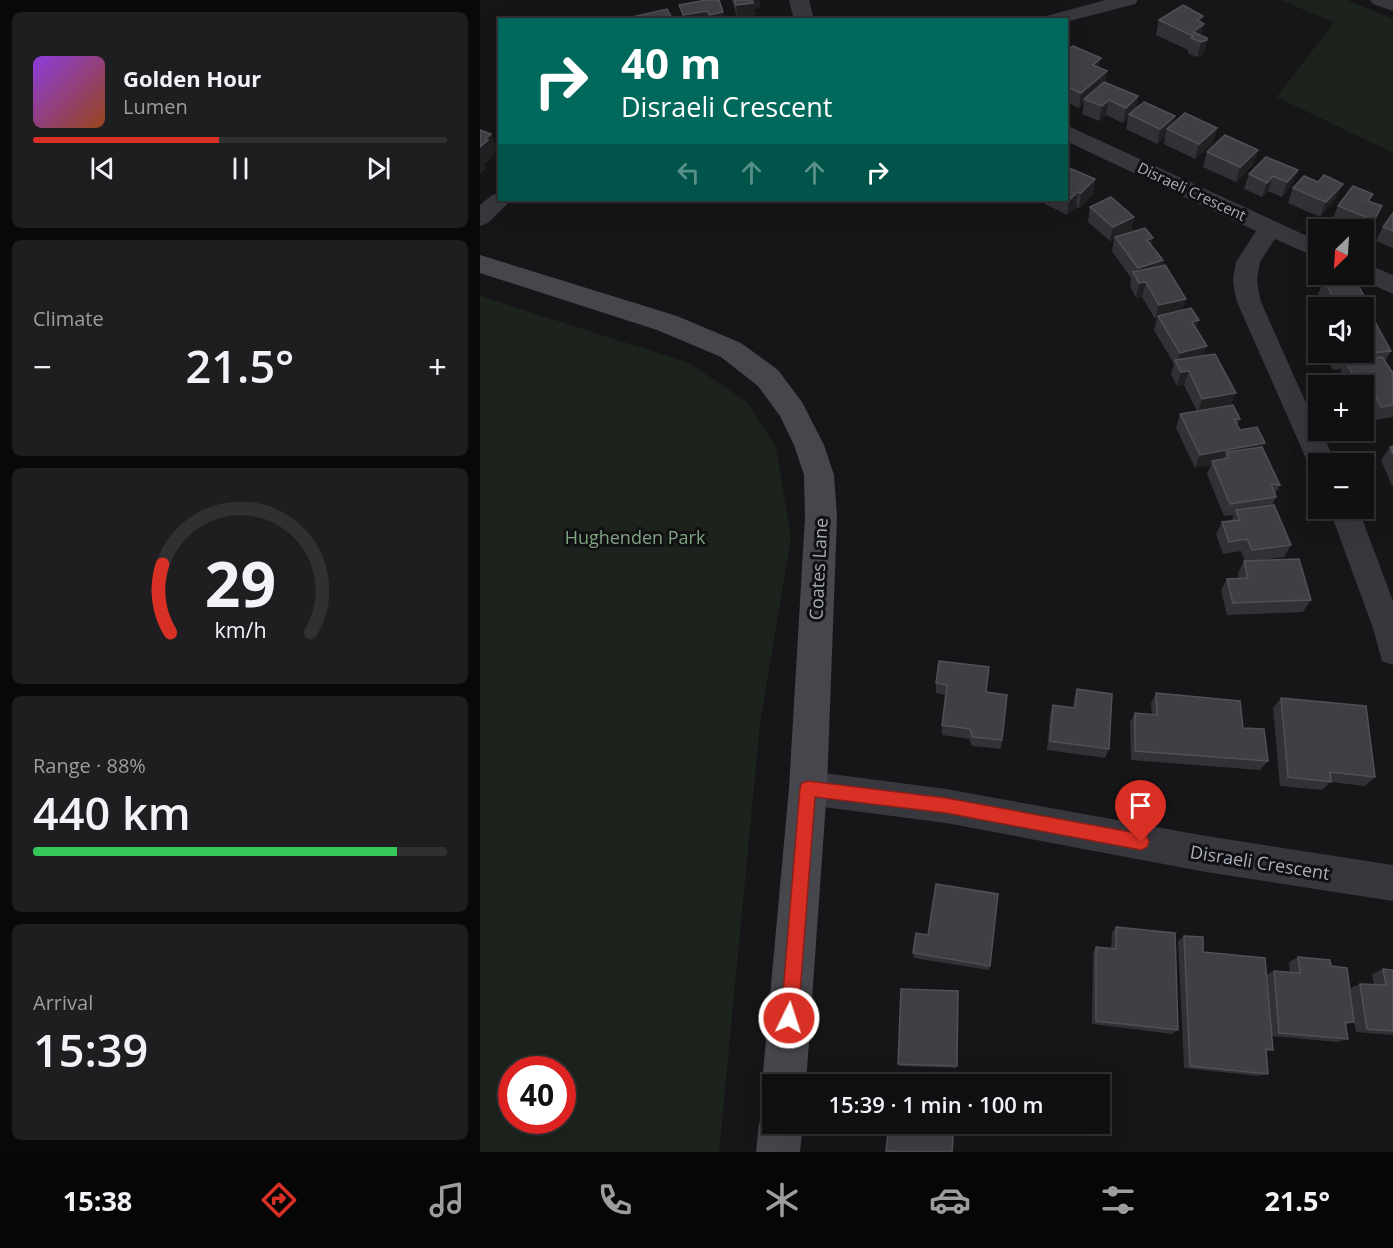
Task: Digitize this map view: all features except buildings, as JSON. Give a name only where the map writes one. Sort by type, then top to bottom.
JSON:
[{"type":"street","points":[[799,0],[804,18]]},
{"type":"street","points":[[1060,18],[1128,0]]},
{"type":"street","points":[[1380,0],[1393,5]]},
{"type":"street","name":"Disraeli Crescent","points":[[1068,133],[1308,245]]},
{"type":"street","points":[[480,218],[499,201]]},
{"type":"street","points":[[1271,228],[1244,267],[1243,283],[1249,302],[1317,453]]},
{"type":"street","name":"Coates Lane","points":[[480,264],[667,323],[731,350],[768,378],[792,410],[809,445],[819,475],[821,517],[808,788],[785,1074]]},
{"type":"street","points":[[1374,276],[1393,285]]},
{"type":"street","points":[[1347,519],[1388,628],[1393,651]]},
{"type":"street","name":"Disraeli Crescent","points":[[808,788],[946,806],[1206,854],[1393,883]]},
{"type":"street","points":[[778,1152],[780,1134]]},
{"type":"green space","points":[[1280,0],[1347,0],[1393,19],[1393,153],[1277,97],[1334,22]]},
{"type":"green space","name":"Hughenden Park","points":[[480,296],[689,363],[747,402],[776,447],[791,537],[760,724],[719,1152],[480,1152]]},
{"type":"route","points":[[789,1018],[808,788],[946,806],[1141,842]]}]
